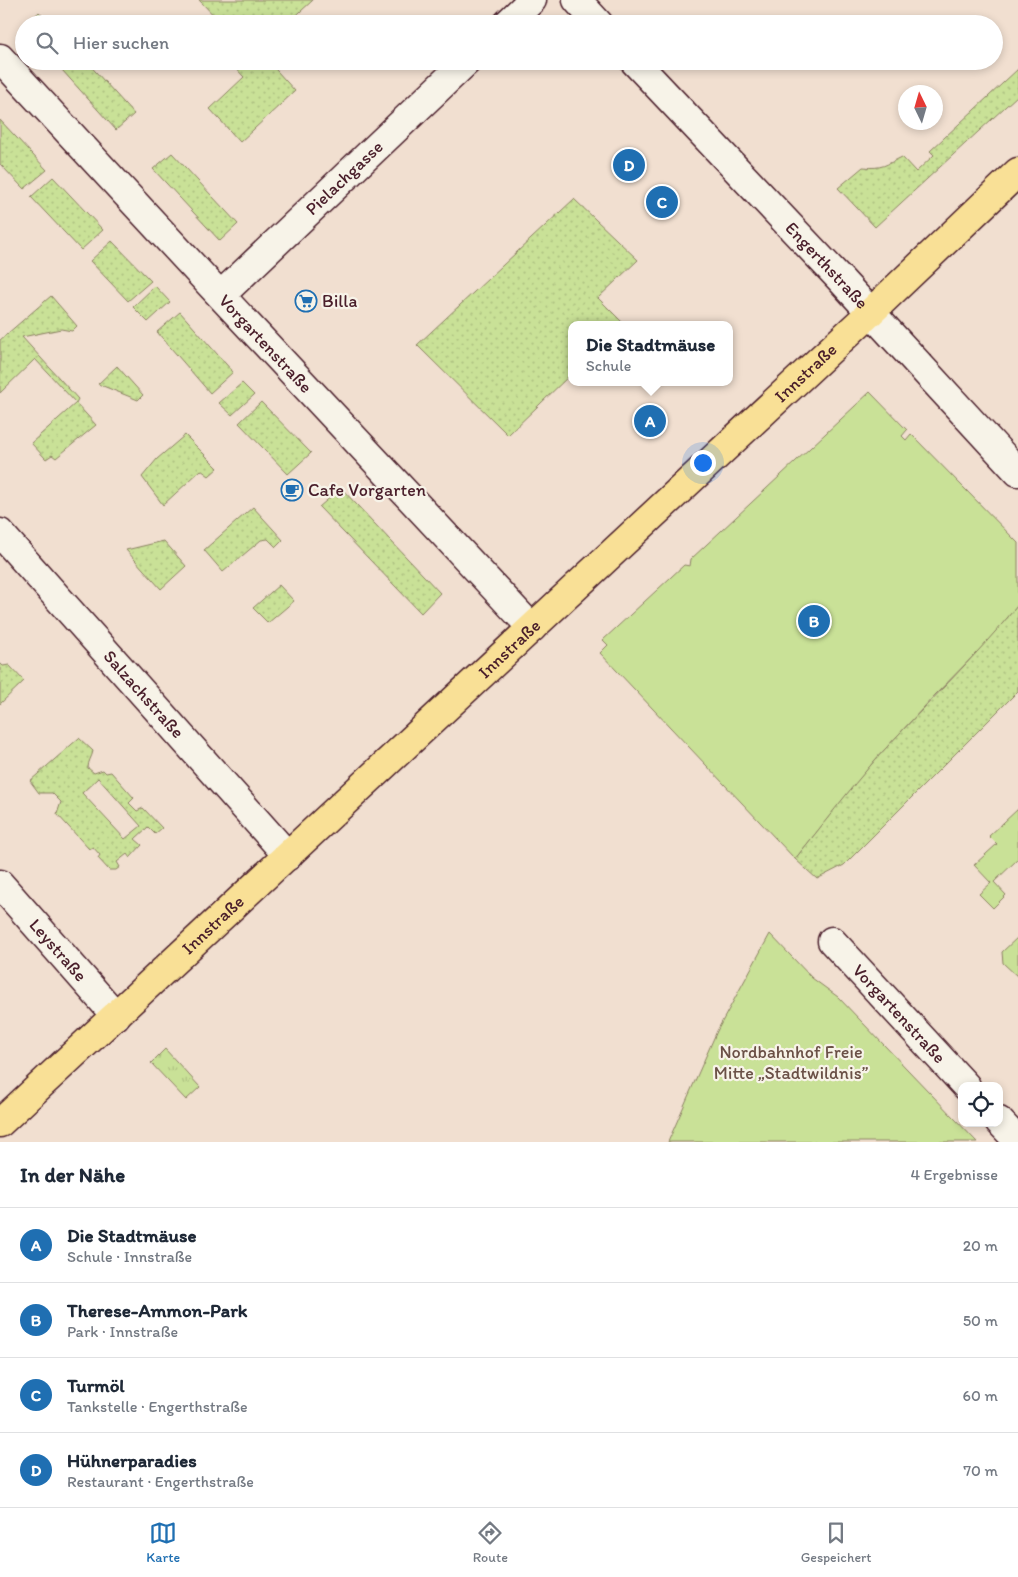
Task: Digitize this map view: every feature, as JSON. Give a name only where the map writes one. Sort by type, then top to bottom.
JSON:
[{"type":"main road","name":"Innstraße","points":[[0,1123],[872,312],[1018,172]]},
{"type":"street","points":[[516,15],[532,0]]},
{"type":"street","points":[[577,0],[591,15]]},
{"type":"street","name":"Vorgartenstraße","points":[[0,58],[532,628]]},
{"type":"street","name":"Pielachgasse","points":[[221,295],[458,70]]},
{"type":"street","name":"Engerthstraße","points":[[643,70],[872,312],[1018,472]]},
{"type":"street","name":"Salzachstraße","points":[[0,533],[288,856]]},
{"type":"street","name":"Leystraße","points":[[0,884],[116,1016]]},
{"type":"street","name":"Vorgartenstraße","points":[[832,942],[962,1082]]},
{"type":"street","points":[[1003,1125],[1018,1141]]},
{"type":"green space","points":[[199,0],[313,0],[297,15],[213,15]]},
{"type":"green space","points":[[1018,69],[1018,95],[875,227],[838,188],[863,167],[880,167],[902,157],[916,172],[934,155],[930,151]]},
{"type":"green space","points":[[62,70],[94,70],[134,114],[116,130]]},
{"type":"green space","points":[[237,70],[276,70],[295,91],[240,142],[210,109],[244,77]]},
{"type":"green space","points":[[0,120],[47,170],[24,189],[0,164]]},
{"type":"green space","points":[[172,153],[238,224],[220,241],[153,169]]},
{"type":"green space","points":[[53,177],[103,230],[81,250],[31,197]]},
{"type":"green space","points":[[574,199],[638,260],[598,298],[621,321],[568,321],[568,377],[508,435],[417,345]]},
{"type":"green space","points":[[112,241],[151,281],[128,301],[90,261]]},
{"type":"green space","points":[[155,286],[170,302],[148,322],[133,307]]},
{"type":"green space","points":[[51,296],[77,326],[72,331],[61,329],[22,337],[78,399],[76,403],[35,359],[0,393],[0,340]]},
{"type":"green space","points":[[180,312],[233,372],[210,393],[157,332]]},
{"type":"green space","points":[[117,366],[143,395],[138,400],[98,384]]},
{"type":"green space","points":[[242,383],[254,395],[232,415],[219,403]]},
{"type":"green space","points":[[870,392],[907,430],[902,436],[906,440],[911,434],[1018,543],[1018,605],[991,638],[875,760],[795,859],[600,653],[608,645],[603,640],[684,565],[690,566],[691,559]]},
{"type":"green space","points":[[261,402],[311,453],[288,474],[239,423]]},
{"type":"green space","points":[[76,403],[96,425],[56,458],[52,455],[46,459],[31,443]]},
{"type":"green space","points":[[185,435],[218,468],[209,476],[201,470],[163,505],[142,477],[157,459]]},
{"type":"green space","points":[[341,488],[440,593],[421,613],[319,507]]},
{"type":"green space","points":[[253,507],[283,540],[276,547],[268,539],[261,540],[223,572],[204,550]]},
{"type":"green space","points":[[164,541],[186,566],[161,589],[126,550]]},
{"type":"green space","points":[[279,585],[294,601],[268,623],[253,608]]},
{"type":"green space","points":[[1018,605],[1018,691],[844,865],[817,879],[795,859],[876,759],[984,645]]},
{"type":"green space","points":[[0,663],[3,666],[9,665],[24,681],[0,704]]},
{"type":"green space","points":[[79,738],[93,751],[88,768],[94,773],[103,770],[106,773],[111,772],[134,798],[129,803],[137,811],[143,808],[162,828],[155,834],[148,827],[135,839],[142,845],[130,858],[127,854],[117,862],[120,867],[116,870],[109,870],[98,858],[100,855],[93,847],[89,849],[57,814],[61,802],[52,793],[39,793],[30,781]],"holes":[[[98,778],[141,826],[125,839],[82,793]]]},
{"type":"green space","points":[[1018,809],[1018,859],[994,882],[1006,895],[993,908],[979,894],[991,883],[974,865],[997,844],[989,836]]},
{"type":"green space","name":"Nordbahnhof Freie Mitte „Stadtwildnis”","points":[[770,934],[812,978],[838,997],[958,1122],[958,1127],[963,1127],[977,1142],[668,1142],[717,1031]]},
{"type":"green space","points":[[1018,937],[1018,977],[1003,963],[1002,952]]},
{"type":"green space","points":[[165,1049],[200,1087],[186,1100],[151,1063]]},
{"type":"place","name":"Hühnerparadies","points":[[629,165]]},
{"type":"place","name":"Turmöl","points":[[662,202]]},
{"type":"place","name":"Billa","points":[[306,301]]},
{"type":"place","name":"Die Stadtmäuse","points":[[650,421]]},
{"type":"place","name":"Cafe Vorgarten","points":[[292,490]]},
{"type":"place","name":"Therese-Ammon-Park","points":[[814,621]]}]
